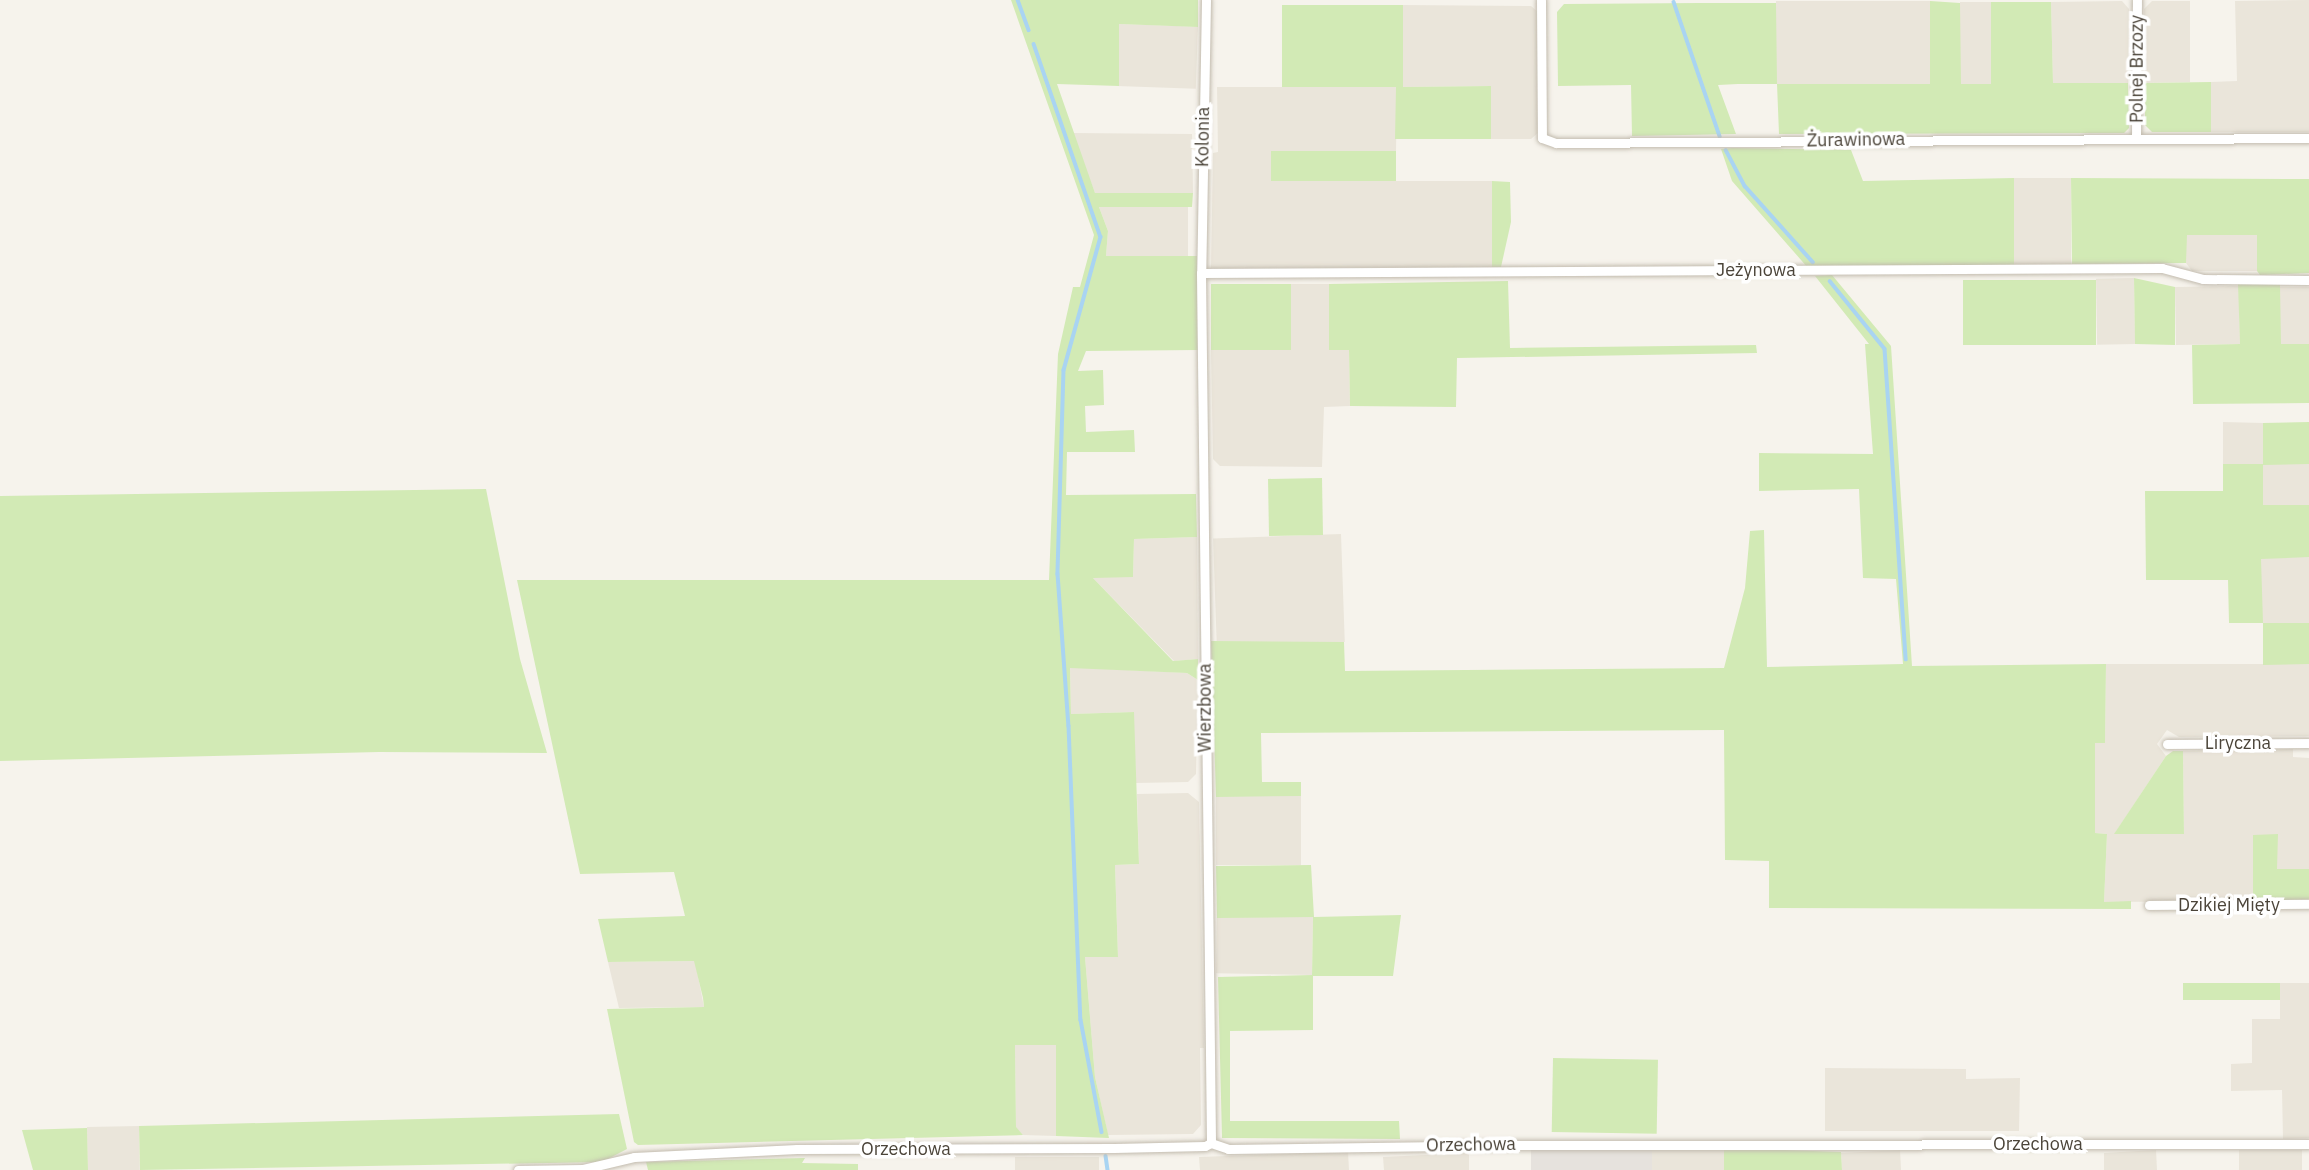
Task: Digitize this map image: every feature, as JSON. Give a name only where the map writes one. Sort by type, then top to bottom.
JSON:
[{"type":"street","name":"Kolonia","points":[[1201,273],[1206,0]]},
{"type":"street","name":"Żurawinowa","points":[[1541,0],[1542,138],[1556,143],[2136,137],[2309,138]]},
{"type":"street","name":"Polnej Brzozy","points":[[2136,137],[2137,0]]},
{"type":"street","name":"Jeżynowa","points":[[1201,273],[2162,268],[2203,279],[2309,280]]},
{"type":"street","name":"Wierzbowa","points":[[1201,273],[1211,1143]]},
{"type":"street","name":"Liryczna","points":[[2167,744],[2309,743]]},
{"type":"street","name":"Dzikiej Mięty","points":[[2149,905],[2309,904]]},
{"type":"street","name":"Orzechowa","points":[[518,1170],[583,1169],[634,1157],[797,1149],[1127,1148],[1205,1146],[1211,1143],[1228,1149],[1517,1145],[2309,1144]]},
{"type":"shaded area","points":[[2309,0],[2309,132],[2211,132],[2211,82],[2237,81],[2235,1]]},
{"type":"shaded area","points":[[1776,1],[1930,1],[1930,84],[1776,84]]},
{"type":"shaded area","points":[[2122,1],[2129,9],[2128,83],[2053,83],[2051,2]]},
{"type":"shaded area","points":[[2152,1],[2190,1],[2190,82],[2145,83],[2144,9]]},
{"type":"shaded area","points":[[1960,2],[1991,2],[1991,84],[1960,84]]},
{"type":"shaded area","points":[[1403,5],[1531,6],[1539,13],[1540,131],[1531,139],[1491,139],[1491,86],[1403,87]]},
{"type":"shaded area","points":[[1119,24],[1198,27],[1196,89],[1117,86]]},
{"type":"shaded area","points":[[1217,87],[1397,87],[1396,151],[1272,152],[1272,181],[1492,181],[1492,267],[1211,268],[1213,153],[1218,152]]},
{"type":"shaded area","points":[[1072,133],[1192,134],[1193,193],[1095,193]]},
{"type":"shaded area","points":[[2014,178],[2071,178],[2071,265],[2014,265]]},
{"type":"shaded area","points":[[1099,207],[1188,207],[1188,256],[1106,256],[1108,231]]},
{"type":"shaded area","points":[[2186,235],[2257,235],[2257,271],[2192,271],[2186,263]]},
{"type":"shaded area","points":[[2134,278],[2135,344],[2097,345],[2096,279]]},
{"type":"shaded area","points":[[1291,284],[1329,284],[1329,350],[1349,350],[1350,406],[1324,407],[1322,467],[1220,466],[1213,459],[1211,350],[1290,350]]},
{"type":"shaded area","points":[[2239,286],[2240,344],[2176,345],[2175,287]]},
{"type":"shaded area","points":[[2280,287],[2309,287],[2309,344],[2280,344]]},
{"type":"shaded area","points":[[2223,422],[2263,423],[2263,464],[2223,464]]},
{"type":"shaded area","points":[[2263,464],[2309,464],[2309,505],[2263,505]]},
{"type":"shaded area","points":[[1341,534],[1345,642],[1217,646],[1213,538]]},
{"type":"shaded area","points":[[1197,537],[1198,659],[1174,661],[1092,577],[1133,577],[1134,539]]},
{"type":"shaded area","points":[[2261,557],[2309,557],[2309,623],[2261,623]]},
{"type":"shaded area","points":[[2106,664],[2309,664],[2309,736],[2179,737],[2167,730],[2157,744],[2166,756],[2115,833],[2184,834],[2183,751],[2293,749],[2293,757],[2309,758],[2309,869],[2277,869],[2253,835],[2253,901],[2104,902],[2107,834],[2095,833],[2095,743],[2105,742]]},
{"type":"shaded area","points":[[1070,667],[1187,673],[1198,680],[1196,774],[1188,782],[1136,783],[1133,712],[1071,714]]},
{"type":"shaded area","points":[[1188,793],[1199,802],[1204,1048],[1200,1048],[1201,1125],[1193,1134],[1108,1135],[1095,1077],[1085,957],[1118,956],[1115,865],[1139,864],[1137,794]]},
{"type":"shaded area","points":[[1216,796],[1301,796],[1301,865],[1216,865]]},
{"type":"shaded area","points":[[1217,915],[1313,917],[1312,975],[1216,973]]},
{"type":"shaded area","points":[[695,961],[704,1007],[619,1008],[608,962]]},
{"type":"shaded area","points":[[2280,983],[2309,983],[2309,1138],[2283,1139],[2282,1090],[2231,1091],[2231,1064],[2252,1063],[2252,1019],[2280,1019]]},
{"type":"shaded area","points":[[1015,1045],[1056,1045],[1056,1136],[1023,1135],[1016,1128]]},
{"type":"shaded area","points":[[1825,1068],[1966,1069],[1966,1079],[2020,1078],[2019,1131],[1825,1131]]},
{"type":"shaded area","points":[[139,1126],[140,1170],[88,1170],[87,1127]]},
{"type":"shaded area","points":[[1652,1148],[1724,1148],[1724,1170],[1652,1170]]},
{"type":"shaded area","points":[[1531,1150],[1652,1150],[1652,1170],[1531,1170]]},
{"type":"shaded area","points":[[1900,1150],[1901,1170],[1842,1170],[1841,1153]]},
{"type":"shaded area","points":[[2156,1150],[2157,1170],[2104,1170],[2104,1153]]},
{"type":"shaded area","points":[[2239,1150],[2302,1150],[2302,1170],[2239,1170]]},
{"type":"shaded area","points":[[1348,1152],[1349,1170],[1200,1170],[1199,1157]]},
{"type":"shaded area","points":[[1469,1153],[1469,1170],[1384,1170],[1383,1157]]},
{"type":"shaded area","points":[[1015,1157],[1099,1157],[1099,1170],[1015,1170]]},
{"type":"green space","points":[[1011,0],[1198,0],[1198,27],[1119,24],[1119,86],[1057,84],[1095,193],[1193,193],[1192,207],[1099,207],[1108,231],[1106,256],[1197,256],[1198,350],[1086,351],[1078,371],[1103,370],[1104,405],[1085,406],[1086,432],[1134,430],[1135,452],[1067,452],[1066,495],[1196,494],[1197,537],[1134,539],[1133,577],[1093,578],[1173,661],[1198,659],[1198,680],[1187,673],[1070,668],[1071,714],[1134,712],[1139,864],[1115,865],[1118,957],[1085,957],[1095,1077],[1109,1138],[1056,1136],[1056,1045],[1015,1045],[1016,1127],[1023,1135],[638,1145],[634,1142],[607,1009],[704,1007],[703,998],[694,961],[608,962],[598,919],[685,916],[674,872],[580,874],[517,580],[1049,580],[1058,354],[1073,287],[1080,287],[1094,235]]},
{"type":"green space","points":[[1930,1],[1960,3],[1961,84],[1991,84],[1991,2],[2051,2],[2053,83],[2128,83],[2129,128],[2124,133],[1779,134],[1777,84],[1930,84]]},
{"type":"green space","points":[[1776,3],[1777,84],[1718,85],[1736,134],[1632,136],[1631,85],[1558,86],[1557,12],[1564,4]]},
{"type":"green space","points":[[1282,5],[1403,5],[1403,87],[1491,86],[1491,139],[1395,139],[1396,87],[1282,87]]},
{"type":"green space","points":[[2211,82],[2211,132],[2152,132],[2145,125],[2145,83]]},
{"type":"green space","points":[[1721,149],[1851,150],[1863,181],[2014,178],[2014,265],[1808,268],[1732,181]]},
{"type":"green space","points":[[1271,151],[1396,151],[1396,181],[1271,181]]},
{"type":"green space","points":[[2071,178],[2309,179],[2309,273],[2260,275],[2257,271],[2257,235],[2187,235],[2186,263],[2072,264]]},
{"type":"green space","points":[[1492,181],[1510,182],[1511,222],[1501,267],[1492,267]]},
{"type":"green space","points":[[1832,275],[1891,346],[1912,666],[2106,664],[2105,743],[2095,743],[2095,833],[2107,834],[2104,902],[2131,901],[2131,909],[1769,908],[1769,861],[1725,860],[1724,730],[1261,733],[1262,782],[1301,782],[1301,796],[1216,797],[1211,641],[1344,642],[1345,671],[1724,668],[1745,588],[1750,531],[1764,530],[1767,667],[1903,664],[1896,579],[1863,578],[1859,489],[1759,491],[1759,453],[1873,454],[1865,344],[1869,344],[1815,276]]},
{"type":"green space","points":[[2134,278],[2175,287],[2175,345],[2135,344]]},
{"type":"green space","points":[[1963,280],[2096,280],[2096,345],[1963,345]]},
{"type":"green space","points":[[1508,281],[1510,348],[1756,345],[1757,353],[1457,358],[1456,407],[1350,406],[1349,350],[1329,350],[1329,284]]},
{"type":"green space","points":[[1211,284],[1291,284],[1291,350],[1211,350]]},
{"type":"green space","points":[[2238,284],[2280,284],[2281,344],[2309,344],[2309,403],[2193,404],[2192,345],[2240,344]]},
{"type":"green space","points":[[2309,422],[2309,464],[2263,465],[2263,505],[2309,505],[2309,557],[2261,559],[2263,623],[2229,623],[2228,580],[2146,580],[2145,491],[2223,491],[2223,464],[2263,464],[2263,423]]},
{"type":"green space","points":[[1322,478],[1323,535],[1269,536],[1268,479]]},
{"type":"green space","points":[[486,489],[520,659],[547,753],[379,752],[0,761],[0,496]]},
{"type":"green space","points":[[2263,623],[2309,623],[2309,664],[2263,665]]},
{"type":"green space","points":[[2173,751],[2183,751],[2184,834],[2114,834],[2166,756]]},
{"type":"green space","points":[[2278,834],[2277,869],[2309,869],[2309,900],[2253,901],[2253,835]]},
{"type":"green space","points":[[1311,865],[1314,917],[1401,915],[1393,976],[1313,976],[1313,1030],[1230,1031],[1230,1121],[1399,1121],[1400,1139],[1222,1138],[1218,977],[1312,975],[1313,917],[1217,918],[1216,866]]},
{"type":"green space","points":[[2183,983],[2280,983],[2280,1000],[2183,1000]]},
{"type":"green space","points":[[1553,1058],[1658,1060],[1657,1134],[1552,1132]]},
{"type":"green space","points":[[619,1114],[627,1149],[602,1162],[140,1170],[139,1126]]},
{"type":"green space","points":[[87,1128],[88,1170],[33,1170],[22,1130]]},
{"type":"green space","points":[[1724,1148],[1841,1152],[1842,1170],[1724,1170]]},
{"type":"green space","points":[[805,1158],[802,1163],[858,1164],[858,1170],[648,1170],[646,1162]]},
{"type":"waterway","points":[[1018,0],[1029,30]]},
{"type":"waterway","points":[[1674,2],[1720,136]]},
{"type":"waterway","points":[[1034,44],[1101,237],[1064,370],[1058,574],[1069,726],[1081,1020],[1102,1132]]},
{"type":"waterway","points":[[1726,150],[1745,186],[1813,262]]},
{"type":"waterway","points":[[1830,281],[1885,349],[1906,659]]},
{"type":"waterway","points":[[1106,1156],[1108,1170]]}]
